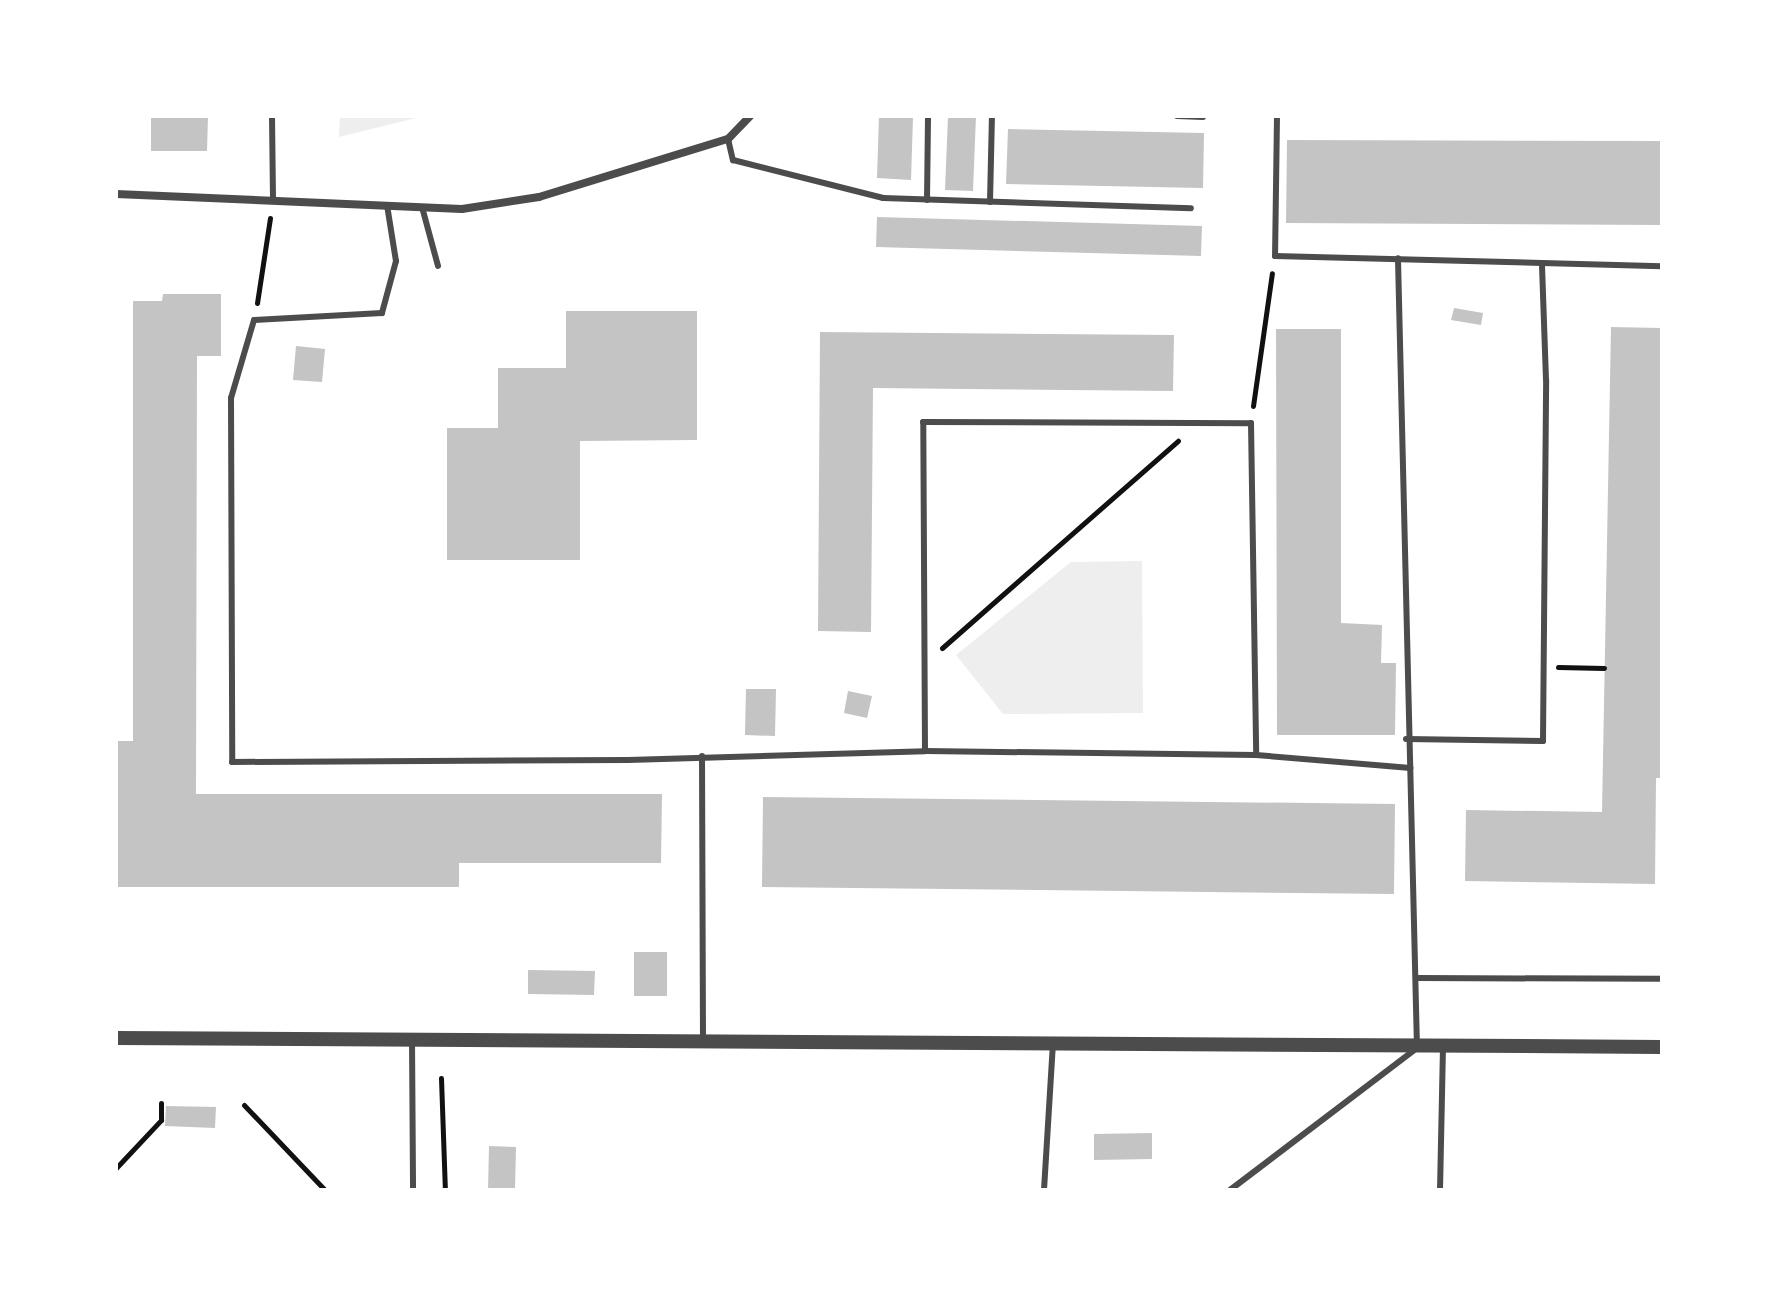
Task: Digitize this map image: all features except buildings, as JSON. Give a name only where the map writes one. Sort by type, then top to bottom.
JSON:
[{"type":"street","points":[[116,194],[273,197],[462,209],[539,197],[728,139],[750,116]]},
{"type":"street","points":[[116,1038],[1417,1048],[1662,1047]]},
{"type":"lane","points":[[272,116],[273,197]]},
{"type":"lane","points":[[927,200],[928,116]]},
{"type":"lane","points":[[990,202],[992,116]]},
{"type":"lane","points":[[1177,116],[1203,117]]},
{"type":"lane","points":[[1277,116],[1275,256],[1662,266]]},
{"type":"lane","points":[[728,139],[733,160],[883,198],[1191,208]]},
{"type":"lane","points":[[387,205],[396,261],[382,313],[254,320],[231,398],[232,762],[925,751],[1256,755],[1410,768]]},
{"type":"lane","points":[[422,207],[438,266]]},
{"type":"lane","points":[[1230,1190],[1417,1048],[1410,768],[1406,739],[1398,258]]},
{"type":"lane","points":[[1406,739],[1543,741],[1542,264]]},
{"type":"lane","points":[[925,751],[923,422],[1195,426],[1251,423],[1256,755]]},
{"type":"lane","points":[[702,756],[703,1042]]},
{"type":"lane","points":[[1417,978],[1662,979]]},
{"type":"lane","points":[[412,1040],[413,1190]]},
{"type":"lane","points":[[1044,1190],[1053,1043]]},
{"type":"lane","points":[[1440,1190],[1443,1046]]},
{"type":"path","points":[[254,320],[273,197]]},
{"type":"path","points":[[1251,423],[1275,256]]},
{"type":"path","points":[[923,665],[1195,426]]},
{"type":"path","points":[[1545,667],[1604,668]]},
{"type":"path","points":[[441,1078],[445,1190]]},
{"type":"path","points":[[116,1168],[161,1120],[161,1103]]},
{"type":"path","points":[[244,1105],[325,1190]]},
{"type":"shaded area","points":[[340,116],[424,116],[339,137]]},
{"type":"shaded area","points":[[1142,561],[1143,713],[1003,714],[956,655],[1071,562]]}]
